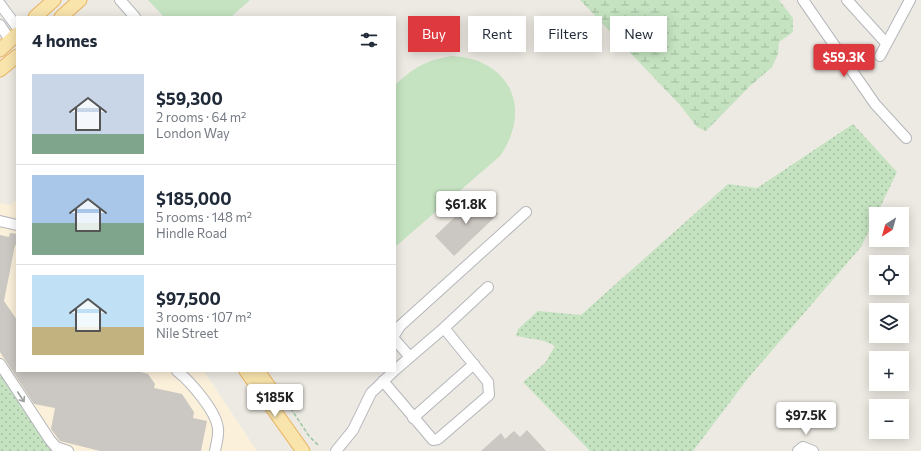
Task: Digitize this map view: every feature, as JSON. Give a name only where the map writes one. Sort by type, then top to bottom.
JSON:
[{"type":"main road","points":[[37,16],[54,0]]},
{"type":"main road","points":[[63,16],[80,0]]},
{"type":"main road","points":[[0,50],[15,41]]},
{"type":"main road","points":[[0,70],[16,57]]},
{"type":"main road","points":[[247,372],[303,451]]},
{"type":"main road","points":[[259,372],[315,448]]},
{"type":"street","points":[[120,0],[134,16]]},
{"type":"street","points":[[802,0],[875,104],[906,138]]},
{"type":"street","points":[[847,0],[886,43]]},
{"type":"street","points":[[880,56],[908,1]]},
{"type":"street","points":[[0,4],[16,26]]},
{"type":"street","points":[[0,25],[15,41]]},
{"type":"street","points":[[396,333],[405,322],[526,212]]},
{"type":"street","points":[[0,221],[16,225]]},
{"type":"street","points":[[396,369],[444,328],[488,287]]},
{"type":"street","points":[[383,381],[413,418],[431,438],[435,440],[489,395],[488,382],[444,328]]},
{"type":"street","points":[[396,341],[410,357]]},
{"type":"street","points":[[0,364],[50,440],[56,447],[68,451]]},
{"type":"street","points":[[413,418],[474,364]]},
{"type":"street","points":[[178,372],[194,387],[215,420],[218,427],[215,451]]},
{"type":"street","points":[[336,451],[353,430],[371,392],[393,372]]},
{"type":"street","points":[[799,449],[804,447],[813,451]]},
{"type":"path","points":[[282,396],[309,436],[315,448]]},
{"type":"shaded area","points":[[16,201],[16,372],[205,372],[257,451],[51,451],[0,374],[0,203],[10,205]]},
{"type":"green space","points":[[148,0],[250,0],[232,16],[163,16]]},
{"type":"green space","points":[[580,0],[779,0],[793,18],[793,32],[779,42],[778,54],[772,67],[749,87],[706,131],[697,127],[680,105],[630,52],[667,52],[667,16],[610,16],[610,32],[602,23],[602,16],[595,16]]},
{"type":"green space","points":[[452,56],[472,59],[489,66],[501,77],[510,90],[515,104],[515,121],[510,138],[500,156],[396,246],[396,84],[414,69],[434,60]]},
{"type":"green space","points":[[853,124],[897,172],[880,207],[869,207],[869,230],[861,247],[749,377],[693,451],[590,451],[523,382],[545,363],[555,346],[544,341],[516,336],[518,329],[538,311],[581,315],[728,184],[757,188]]},
{"type":"green space","points":[[0,374],[51,451],[0,451]]},
{"type":"building","points":[[479,194],[498,214],[454,256],[435,236]]},
{"type":"building","points":[[10,233],[16,234],[16,246],[4,301],[16,319],[16,372],[141,372],[148,374],[155,384],[154,388],[182,394],[194,412],[193,418],[207,421],[201,451],[100,451],[60,441],[51,429],[55,408],[34,404],[0,352],[0,235],[9,237]]},
{"type":"building","points":[[527,430],[546,451],[481,451],[501,433],[505,439],[514,431],[520,437]]}]
